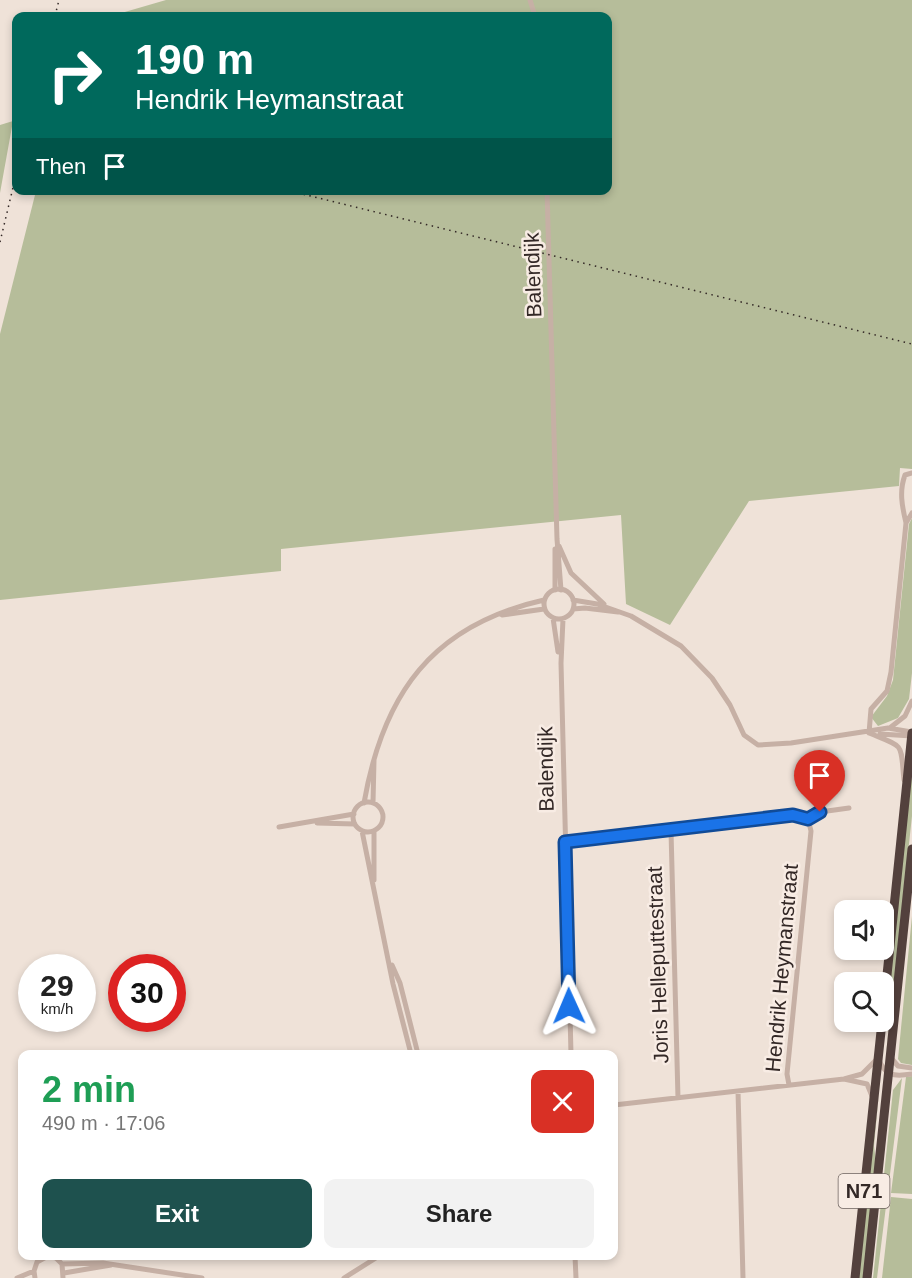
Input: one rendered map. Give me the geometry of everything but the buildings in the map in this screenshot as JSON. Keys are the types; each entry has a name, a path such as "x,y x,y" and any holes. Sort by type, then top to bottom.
{"highway":[{"path":"887,972 912,734"},
{"name":"N71","path":"867,1278 889,1090 912,849"},
{"name":"N71","path":"855,1278 881,1032"}],"street":[{"name":"Balendijk","path":"548,195 558,590"},
{"path":"869,733 871,709 887,691 891,672 906,522 901,500 902,484 905,475 912,473"},
{"path":"906,522 912,513"},
{"path":"557,539 571,573 608,607"},
{"path":"279,827 313,823 354,814 364,803 374,760 395,703 419,668 456,635 497,615 544,600 558,590 569,593 573,600 573,609"},
{"path":"544,600 544,609 553,618 563,619 573,609 620,612"},
{"path":"573,600 608,607 663,633 697,660 725,696 744,735 758,746 869,733 912,734"},
{"path":"497,615 544,609"},
{"name":"Balendijk","path":"553,618 561,663"},
{"name":"Balendijk","path":"563,619 561,663 571,1050"},
{"path":"869,733 888,728 905,716 912,701"},
{"path":"888,728 912,734"},
{"path":"869,733 891,741 901,750 906,792"},
{"path":"373,803 374,760"},
{"path":"364,803 373,803 381,810 383,820 374,831 374,885"},
{"path":"565,842 793,815 808,819 820,812 849,808"},
{"path":"354,814 355,824 362,831 401,1018 410,1050"},
{"name":"Hendrik Heymanstraat","path":"789,1085 787,1074 811,831 808,819"},
{"path":"313,823 355,824"},
{"path":"362,831 374,831"},
{"name":"Joris Helleputtestraat","path":"671,831 678,1098"},
{"path":"389,957 400,983 417,1050"},
{"path":"401,1018 408,1016"},
{"path":"618,1105 844,1079 862,1074 878,1058 885,1072 890,1076 903,1076"},
{"path":"892,1059 898,1066 912,1068"},
{"path":"889,1090 894,1080 912,1074"},
{"path":"844,1079 867,1084 873,1103"},
{"path":"738,1091 743,1278"},
{"path":"35,1278 34,1271 40,1260"},
{"path":"57,1260 62,1264 91,1262 113,1264 202,1278"},
{"path":"344,1278 373,1260"},
{"path":"575,1260 576,1278"},
{"path":"62,1264 63,1275 113,1264"},
{"path":"17,1278 34,1271"}],"green space":[{"path":"166,0 912,0 912,469 900,468 899,486 749,501 670,625 626,604 621,515 281,549 281,571 0,600 0,334 35,195 612,195 612,12 125,12"},
{"path":"12,121 0,193 0,125"},
{"path":"912,518 912,673 909,699 898,718 878,726 871,717 887,696 893,680 909,524"},
{"path":"912,763 912,816 894,983 894,972 891,972"},
{"path":"912,916 912,1065 901,1063 898,1059"},
{"path":"912,1076 912,1194 891,1193 906,1077"},
{"path":"902,1078 877,1278 873,1278 893,1090"},
{"path":"879,1092 874,1146 876,1162 864,1278 858,1278"},
{"path":"891,1197 912,1199 912,1278 882,1278"}],"railway":[{"path":"56,12 59,0"},
{"path":"0,242 12,192"},
{"path":"306,195 912,344"}],"route":[{"path":"569,1006 565,842 793,815 801,815 808,819 820,812"}]}
